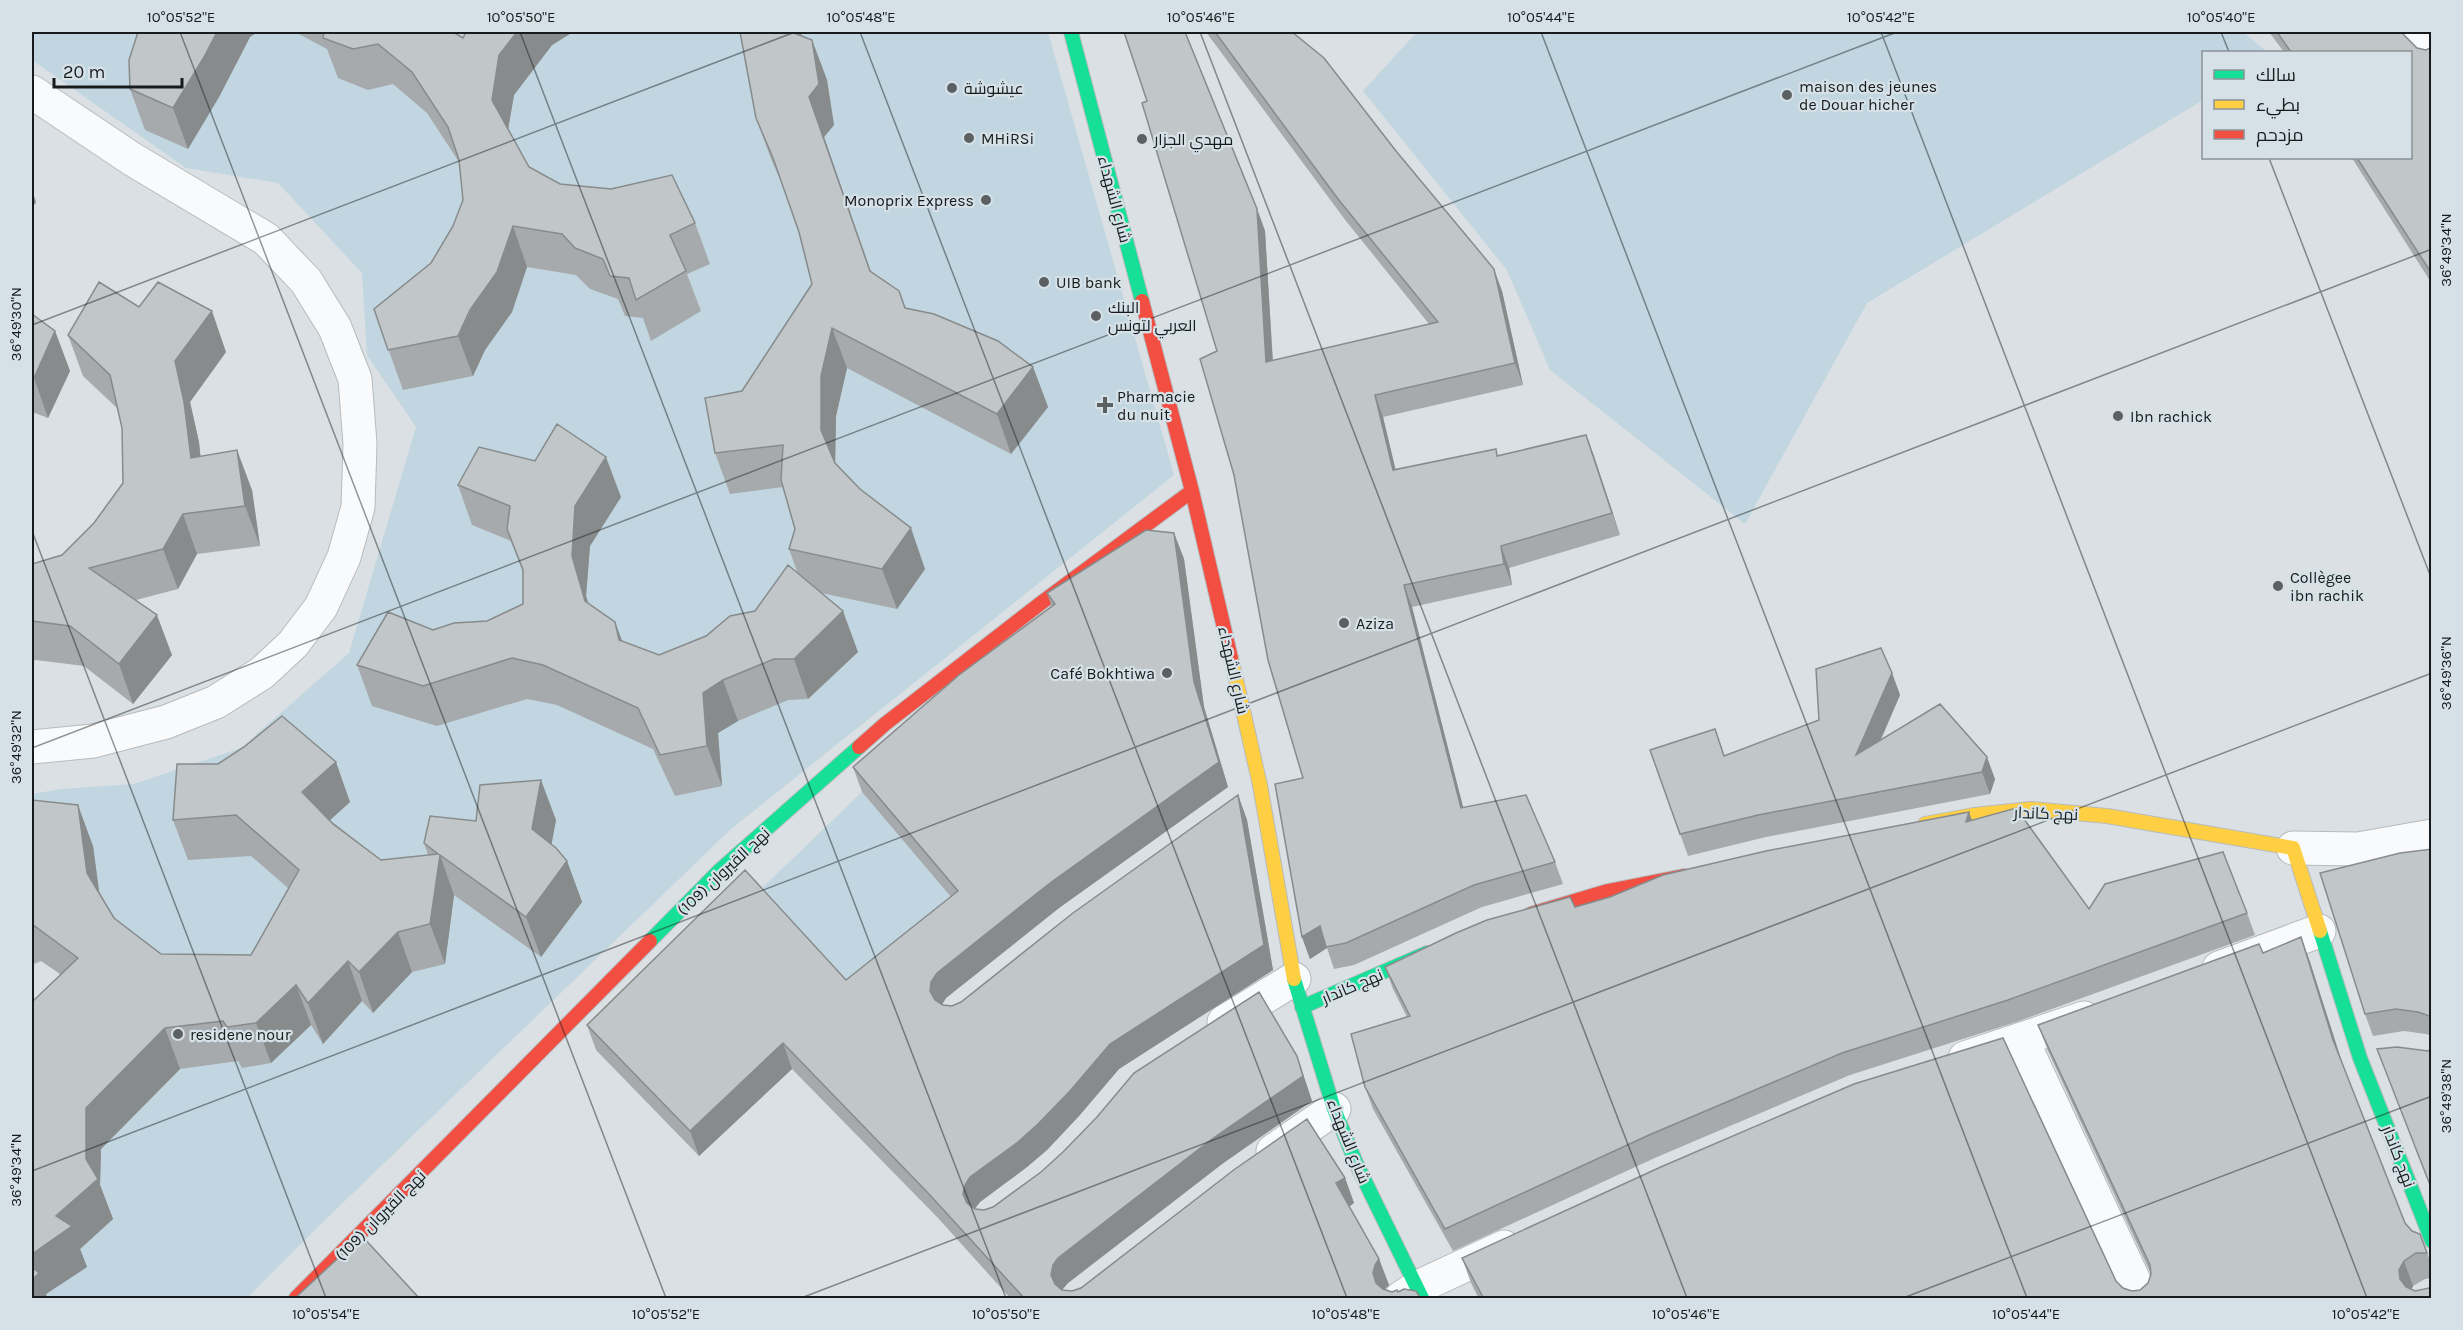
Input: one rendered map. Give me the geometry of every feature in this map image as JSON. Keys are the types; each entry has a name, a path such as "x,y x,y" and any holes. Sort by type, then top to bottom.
{"street":[{"name":"شارع الشهداء","path":"1071,32 1192,491 1248,795 1298,993 1334,1109 1413,1295"},
{"path":"2415,32 2432,53"},
{"path":"32,92 132,159 266,239 306,281 335,328 355,379 360,444 358,507 344,557 321,607 293,644 262,673 216,702 166,722 93,741 32,747"},
{"name":"نهج القيروان (109)","path":"296,1299 719,871 885,724 1041,603 1192,491"},
{"name":"نهج كاندار","path":"1916,826 1974,815 2031,809 2107,816 2293,848 2360,1058 2432,1241"},
{"path":"2293,848 2358,849 2432,836"},
{"path":"1512,918 1608,891 1697,873"},
{"path":"2187,980 2319,931"},
{"name":"نهج كاندار","path":"1298,993 1389,971 1437,947"},
{"path":"1201,1037 1298,993"},
{"path":"1934,1068 2022,1040 2110,1008"},
{"path":"2022,1040 2142,1299"},
{"path":"2360,1058 2393,1050"},
{"path":"1251,1166 1334,1109"},
{"path":"1413,1295 1535,1233"}],"shaded area":[{"name":"residene nour","path":"32,32 1048,32 1174,475 731,829 247,1298 32,1298 77,988 43,961 32,966 32,794 61,789 134,784 241,748 349,653 416,427 367,355 362,273 278,183 186,168 32,60"},
{"name":"maison des jeunes de Douar hicher","path":"1417,32 2243,32 2266,51 2202,51 2202,101 1867,303 1745,524 1550,370 1507,270 1363,91"},
{"path":"862,792 967,916 902,1054 754,896"}],"building":[{"path":"138,32 217,32 173,108 130,89 129,60"},
{"path":"324,32 453,32 463,38 466,32 517,32 499,55 492,100 529,167 560,184 611,189 672,175 695,223 670,235 686,271 636,300 629,278 610,276 603,259 575,248 562,234 513,226 497,272 470,310 458,336 388,350 374,309 431,263 453,226 463,200 459,160 448,127 412,72 378,44 353,49 323,38"},
{"path":"740,32 793,32 812,40 819,84 809,97 870,271 899,291 905,308 934,314 998,341 1033,367 997,414 832,328 821,376 821,430 835,463 860,489 911,528 882,569 789,549 795,529 781,480 783,445 715,453 705,398 742,391 812,284 799,232 756,118"},
{"path":"1124,32 1185,32 1257,209 1266,362 1438,322 1338,199 1215,32 1292,32 1324,58 1396,151 1494,269 1515,363 1375,395 1393,470 1496,449 1497,456 1586,435 1612,513 1501,546 1504,564 1404,585 1461,808 1526,795 1555,862 1474,885 1346,943 1326,947 1320,926 1302,937 1275,784 1303,778 1268,660 1234,475 1200,359 1217,351 1142,103 1147,101"},
{"path":"2277,32 2401,32 2417,48 2426,50 2432,47 2432,274 2358,159 2412,159 2412,51 2290,51"},
{"path":"99,282 139,307 158,282 212,311 175,361 184,402 191,458 237,450 245,506 183,514 163,549 89,568 157,615 119,664 70,626 32,621 32,564 62,555 94,523 123,483 122,428 110,375 68,335"},
{"path":"32,314 55,331 34,378 32,377"},
{"path":"557,424 606,457 575,506 572,556 585,601 615,622 619,640 659,655 706,636 730,616 755,611 788,565 843,611 794,659 774,659 723,680 703,693 707,746 660,755 638,708 543,665 512,658 423,686 357,665 388,612 433,630 454,623 487,621 523,604 523,570 507,529 510,506 458,485 479,447 535,461"},
{"path":"1146,530 1174,533 1194,682 1219,762 1050,883 937,973 931,982 930,991 935,1000 943,1005 952,1006 961,1002 1073,913 1238,795 1264,945 1110,1044 1038,1124 1018,1142 970,1177 963,1194 967,1203 975,1209 984,1210 993,1207 1041,1172 1063,1152 1097,1117 1134,1073 1259,992 1297,1056 1303,1076 1212,1139 1058,1258 1053,1265 1051,1275 1055,1284 1062,1290 1072,1291 1081,1288 1235,1169 1307,1119 1345,1178 1336,1183 1379,1259 1373,1273 1376,1283 1392,1292 1404,1289 1416,1291 1421,1299 1025,1299 928,1193 783,1043 690,1131 587,1025 745,870 846,980 958,891 853,767 959,675 1055,604 1047,593"},
{"path":"1881,648 1892,673 1856,755 1940,704 1987,757 1982,772 1758,815 1680,834 1650,750 1715,729 1724,756 1819,720 1816,669"},
{"name":"residene nour","path":"282,716 336,762 302,792 333,824 381,860 438,854 424,843 430,816 476,821 480,785 541,780 532,829 556,848 567,861 526,917 440,855 430,924 398,932 359,972 348,961 308,1003 296,985 256,1023 227,1027 223,1021 165,1028 86,1108 86,1159 98,1179 56,1216 72,1226 32,1254 32,1002 78,958 32,924 32,800 78,805 87,873 114,918 161,954 251,955 299,870 236,815 173,820 177,764 218,764 244,747"},
{"path":"2016,808 2089,909 2105,884 2223,852 2247,913 2008,1000 1842,1053 1649,1135 1445,1229 1365,1087 1351,1034 1410,1016 1385,967 1487,920 1570,897 1575,907 1610,897 1663,875 1766,851 1969,812 1966,822"},
{"path":"2432,849 2432,1017 2418,1012 2396,1009 2365,1014 2320,873 2400,853"},
{"path":"2301,937 2333,1040 2405,1223 2412,1231 2420,1234 2427,1253 2416,1253 2404,1261 2399,1270 2400,1279 2406,1287 2415,1291 2429,1288 2432,1299 1484,1299 1462,1258 1663,1166 1854,1084 2003,1038 2116,1281 2123,1288 2132,1291 2140,1290 2148,1283 2151,1274 2150,1265 2038,1025 2259,944 2263,953"},
{"path":"2397,1047 2428,1051 2432,1049 2432,1190 2377,1049"},
{"path":"362,1236 420,1299 294,1299"},
{"path":"32,1267 39,1273 32,1280"}],"traffic: fast":[{"path":"1071,32 1142,301"},
{"path":"650,941 719,871 859,747"},
{"path":"2320,931 2360,1058 2432,1241"},
{"path":"1302,1007 1427,953"},
{"path":"1294,979 1334,1109 1356,1163 1422,1298"}],"traffic: slow":[{"path":"1231,658 1260,785 1294,979"},
{"path":"1925,824 1974,815 2031,809 2107,816 2293,848 2320,931"}],"traffic: jam":[{"path":"1142,301 1192,491 1231,658"},
{"path":"859,747 885,724 1041,603 1192,491"},
{"path":"1531,914 1608,891 1684,876"},
{"path":"296,1298 650,941"}],"place":[{"name":"عيشوشة","path":"952,88"},
{"name":"maison des jeunes de Douar hicher","path":"1787,95"},
{"name":"MHiRSi","path":"969,138"},
{"name":"مهدي الجزار","path":"1142,139"},
{"name":"Monoprix Express","path":"986,200"},
{"name":"UIB bank","path":"1044,282"},
{"name":"البنك العربي لتونس","path":"1096,316"},
{"name":"Pharmacie du nuit","path":"1105,405"},
{"name":"Ibn rachick","path":"2118,416"},
{"name":"Collègee ibn rachik","path":"2278,586"},
{"name":"Aziza","path":"1344,623"},
{"name":"Café Bokhtiwa","path":"1167,673"},
{"name":"residene nour","path":"178,1034"}]}
